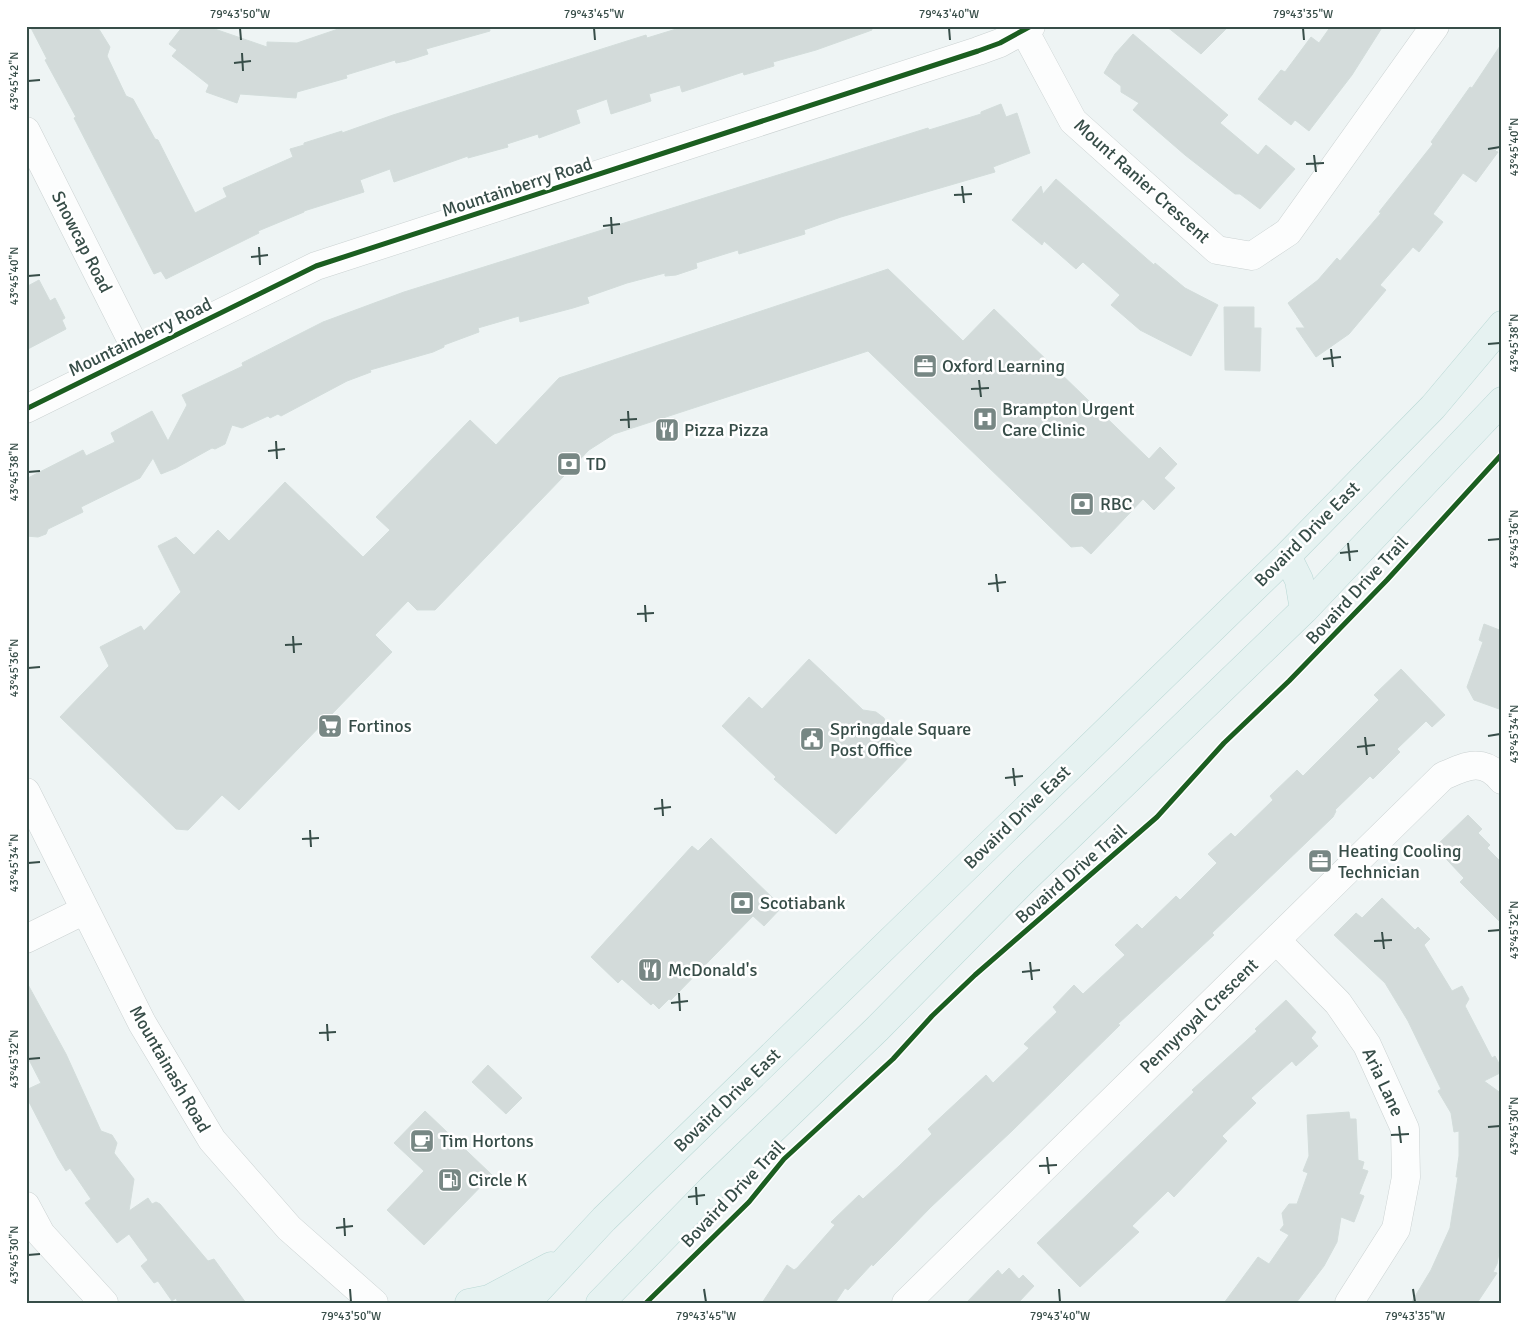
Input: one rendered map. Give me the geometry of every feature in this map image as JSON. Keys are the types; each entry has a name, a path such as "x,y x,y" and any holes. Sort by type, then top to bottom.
{"main road":[{"name":"Bovaird Drive East","path":"526,1303 604,1219 1287,556 1433,407 1502,325"},
{"path":"600,1303 711,1189 877,1029 1023,881 1304,610 1502,401"},
{"path":"1287,556 1299,580 1304,610"},
{"path":"469,1303 490,1299 572,1255"}],"street":[{"name":"Mount Ranier Crescent","path":"1027,28 1073,121 1217,250 1252,256 1288,232 1435,26"},
{"name":"Mountainberry Road","path":"26,409 316,266 951,60 1000,43 1027,28"},
{"name":"Snowcap Road","path":"26,131 138,353"},
{"name":"Pennyroyal Crescent","path":"906,1303 1443,776 1469,764 1493,770 1502,780"},
{"name":"Mountainash Road","path":"26,792 142,1023 212,1140 289,1228 374,1303"},
{"path":"26,939 85,910"},
{"name":"Aria Lane","path":"1276,940 1338,1004 1367,1045 1404,1129 1406,1177 1396,1229 1349,1303"},
{"path":"26,1206 41,1234 104,1303"}],"building":[{"path":"30,26 97,26 110,47 107,56 126,96 133,99 155,139 158,140 195,213 227,197 223,188 293,157 290,149 304,145 304,143 342,131 342,133 646,35 647,38 686,26 871,26 872,30 816,50 773,62 774,66 744,75 743,72 682,92 680,85 649,94 651,101 611,114 607,99 576,110 580,123 539,138 538,134 507,144 508,147 468,158 468,156 394,182 390,169 360,180 364,192 304,211 258,231 259,233 166,279 161,271 154,274 74,118 76,117 45,60 47,59"},
{"path":"183,26 206,26 267,47 267,42 297,43 347,26 489,26 490,31 426,49 428,54 406,61 396,63 395,60 346,75 347,78 297,92 296,98 240,94 237,103 206,92 209,85 172,56 177,50 169,44"},
{"path":"1166,26 1229,26 1201,54"},
{"path":"1331,26 1383,26 1352,75 1309,131 1295,120 1291,125 1258,99 1281,70 1285,72 1311,37 1319,43"},
{"path":"1133,34 1228,115 1220,123 1258,155 1266,145 1295,169 1260,209 1240,194 1235,194 1185,155 1133,110 1139,103 1121,92 1121,86 1104,73 1115,54"},
{"path":"1502,43 1502,142 1495,151 1498,152 1476,182 1463,173 1433,214 1443,222 1419,252 1413,247 1380,285 1386,290 1349,334 1316,357 1296,328 1305,328 1288,303 1318,280 1337,258 1340,261 1381,213 1379,212 1433,144 1431,142 1470,87 1472,88"},
{"path":"1001,104 1006,117 1017,113 1030,153 993,167 995,172 841,217 804,230 805,234 739,254 738,250 696,263 697,268 676,275 665,276 665,273 627,283 587,297 589,303 573,308 520,322 519,316 478,328 479,332 444,345 444,347 433,352 370,370 371,372 347,381 281,416 278,414 270,418 268,416 242,428 232,425 225,444 215,449 212,448 161,474 153,458 140,478 81,507 83,512 48,529 46,534 38,537 26,536 26,479 83,450 86,456 115,442 111,433 152,411 168,441 187,405 182,395 243,366 242,363 323,322 404,292 928,128 929,130 981,114 981,112"},
{"path":"1056,179 1154,265 1155,263 1185,288 1218,305 1191,356 1140,330 1111,305 1120,295 1083,262 1076,269 1044,241 1042,245 1012,220 1041,186 1043,194"},
{"path":"888,269 963,341 994,309 1149,459 1160,447 1177,464 1164,478 1175,488 1154,510 1143,499 1091,554 1082,546 1071,547 868,351 614,434 589,450 435,610 417,610 408,601 375,635 392,652 239,810 222,795 188,830 176,829 60,717 109,666 100,647 141,626 144,631 181,592 158,546 176,537 194,555 218,530 229,541 285,482 363,557 390,530 376,517 470,420 496,445 559,378"},
{"path":"39,280 50,301 55,298 65,318 62,320 66,329 26,350 26,287"},
{"path":"1224,307 1254,307 1254,328 1261,328 1260,371 1225,370"},
{"path":"1484,624 1502,631 1502,710 1474,700 1467,687 1483,642 1479,640"},
{"path":"809,659 863,710 876,712 884,718 889,735 910,756 836,834 774,779 776,777 722,726 749,697 762,709"},
{"path":"1401,669 1445,715 1432,727 1426,721 1397,749 1400,752 1373,779 1370,776 1335,810 1333,817 1212,933 1214,935 1118,1024 1120,1025 931,1207 873,1266 872,1264 848,1290 845,1288 835,1303 762,1303 787,1265 794,1270 797,1268 835,1225 831,1222 859,1195 863,1199 899,1166 932,1134 928,1129 986,1075 993,1083 1029,1048 1024,1044 1057,1012 1053,1007 1074,985 1083,994 1125,955 1115,945 1137,924 1142,929 1176,896 1180,900 1217,863 1208,854 1231,833 1235,837 1273,800 1270,796 1297,770 1303,776 1379,700 1374,695"},
{"path":"1468,815 1482,829 1478,833 1490,845 1487,848 1502,863 1502,924 1460,882 1464,878 1435,847"},
{"path":"711,838 782,907 764,926 753,916 671,1000 669,999 659,1009 653,1003 651,1005 622,979 618,983 591,957 692,846 698,851"},
{"path":"1382,898 1415,930 1418,927 1430,939 1424,945 1452,991 1462,986 1469,999 1465,1006 1492,1058 1495,1056 1502,1069 1502,1072 1484,1081 1502,1094 1502,1236 1497,1264 1493,1272 1497,1273 1477,1303 1411,1303 1431,1270 1450,1228 1458,1177 1456,1177 1459,1156 1459,1131 1454,1132 1451,1113 1438,1091 1441,1089 1408,1021 1385,983 1334,935 1356,913 1362,918"},
{"path":"26,981 66,1054 101,1131 112,1135 117,1143 114,1153 134,1179 129,1211 148,1198 152,1204 156,1202 160,1204 208,1261 214,1259 246,1303 178,1303 176,1298 172,1301 158,1281 154,1283 141,1266 148,1260 129,1234 117,1243 85,1203 91,1199 70,1168 66,1171 26,1096 26,1090 41,1083 26,1054"},
{"path":"1286,1000 1316,1032 1311,1038 1318,1046 1296,1066 1292,1061 1251,1098 1256,1103 1222,1136 1227,1141 1174,1197 1168,1191 1132,1226 1139,1232 1080,1287 1037,1243 1194,1092 1192,1090 1257,1031 1255,1029"},
{"path":"488,1065 522,1098 506,1114 472,1082"},
{"path":"425,1111 492,1175 424,1245 387,1210 424,1171 394,1143"},
{"path":"1349,1112 1350,1119 1356,1119 1358,1160 1364,1162 1362,1169 1368,1171 1359,1194 1364,1196 1354,1222 1341,1217 1337,1242 1324,1266 1296,1303 1224,1303 1258,1257 1269,1264 1289,1235 1280,1230 1284,1225 1282,1213 1289,1204 1297,1204 1308,1173 1303,1171 1309,1156 1307,1115"},
{"path":"1009,1268 1019,1279 1023,1275 1034,1286 1018,1303 966,1303 998,1270 1002,1275"}],"cycle path":[{"path":"26,409 316,266 978,51 1000,43 1031,26"},
{"name":"Bovaird Drive Trail","path":"646,1303 749,1202 784,1159 893,1059 932,1016 975,975 1157,817 1224,743 1289,681 1387,580 1502,454"}],"place":[{"name":"Oxford Learning","path":"925,366"},
{"name":"Brampton Urgent Care Clinic","path":"985,419"},
{"name":"Pizza Pizza","path":"667,430"},
{"name":"TD","path":"569,464"},
{"name":"RBC","path":"1082,504"},
{"name":"Fortinos","path":"330,726"},
{"name":"Springdale Square Post Office","path":"812,739"},
{"name":"Heating Cooling Technician","path":"1320,861"},
{"name":"Scotiabank","path":"742,903"},
{"name":"McDonald's","path":"650,970"},
{"name":"Tim Hortons","path":"422,1141"},
{"name":"Circle K","path":"450,1180"}]}
